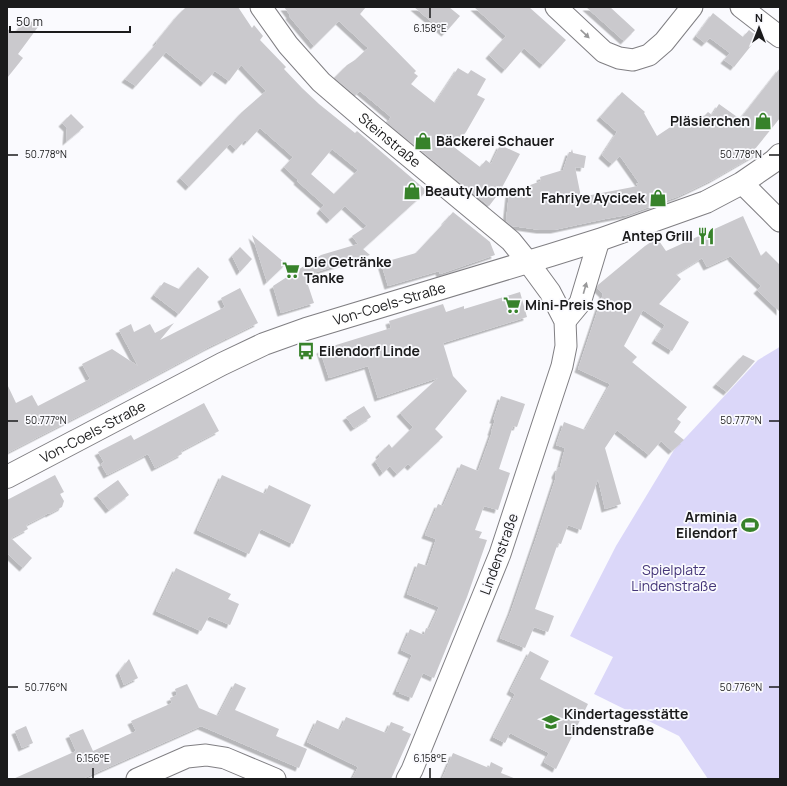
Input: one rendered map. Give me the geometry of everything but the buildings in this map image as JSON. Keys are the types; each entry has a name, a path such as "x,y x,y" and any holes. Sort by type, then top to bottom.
{"main road":[{"name":"Von-Coels-Straße","path":"7,477 222,364 264,344 313,327 598,240 706,202 742,183 774,161 780,155"}],"street":[{"name":"Steinstraße","path":"261,7 288,45 321,82 511,241 528,262"},
{"path":"556,7 604,52 619,58 633,60 648,55 664,42 692,7"},
{"path":"741,7 780,38"},
{"path":"742,183 780,221"},
{"path":"565,321 580,303 598,240"},
{"name":"Lindenstraße","path":"407,779 500,554 562,366 566,346 565,321 550,292 528,262"},
{"path":"137,779 187,756 206,755 225,758 275,779"}],"green space":[{"name":"Spielplatz Lindenstraße","path":"780,346 780,779 708,779 679,736 594,694 613,657 570,636 616,546 674,450 758,360"}],"place":[{"name":"Pläsierchen","path":"763,121"},
{"name":"Bäckerei Schauer","path":"423,141"},
{"name":"Beauty Moment","path":"412,191"},
{"name":"Fahriye Aycicek","path":"658,198"},
{"name":"Antep Grill","path":"706,236"},
{"name":"Die Getränke Tanke","path":"291,270"},
{"name":"Mini-Preis Shop","path":"512,305"},
{"name":"Eilendorf Linde","path":"306,351"},
{"name":"Arminia Eilendorf","path":"750,525"},
{"name":"Kindertagesstätte Lindenstraße","path":"551,722"}]}
